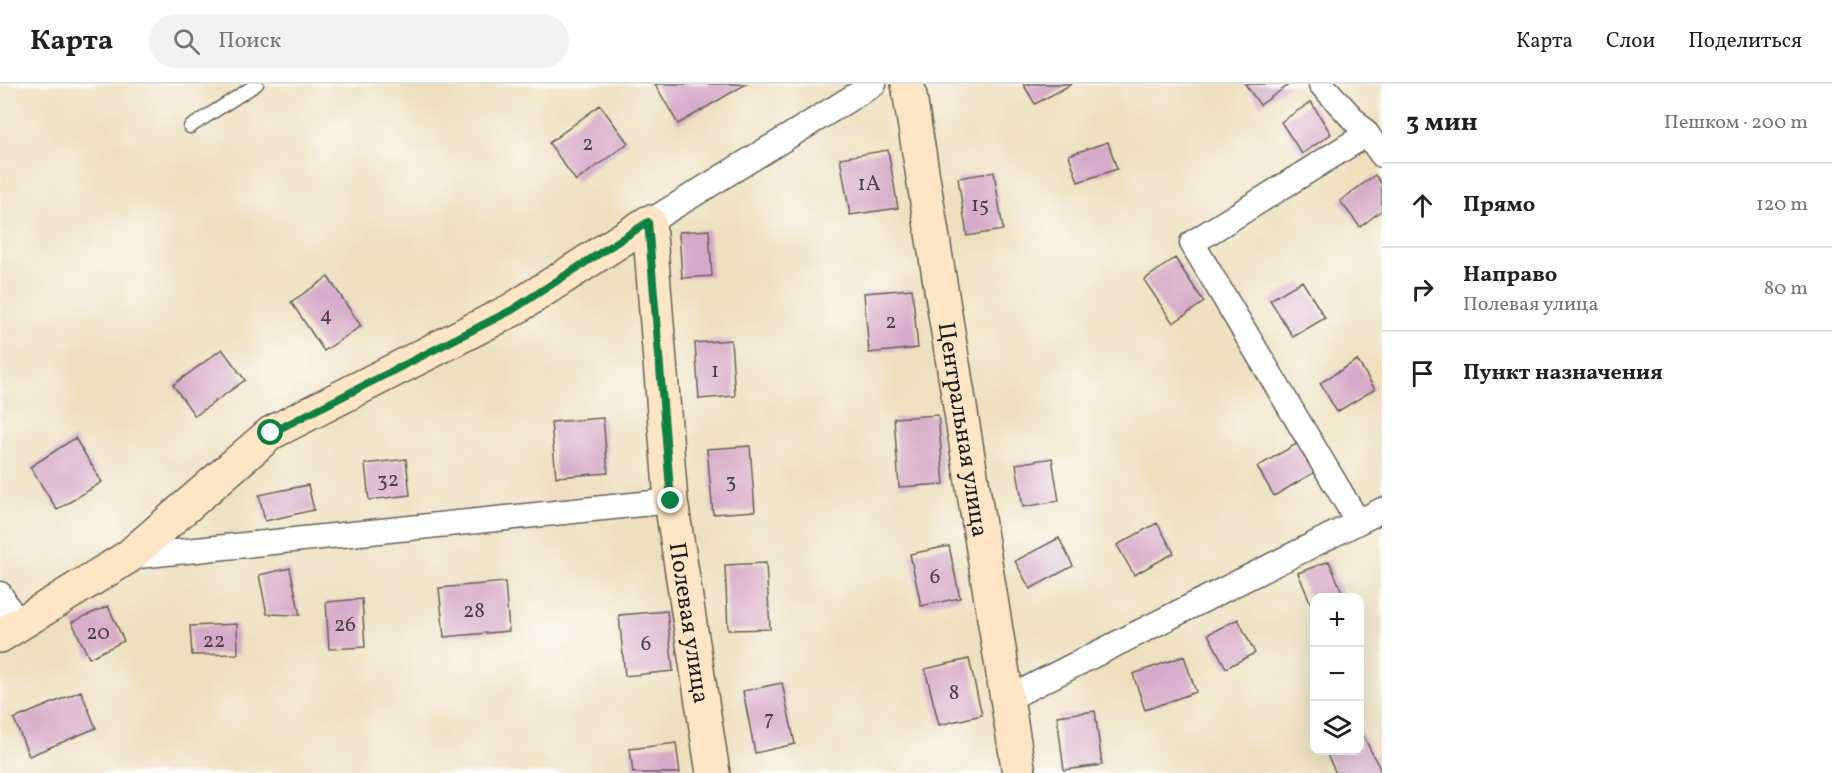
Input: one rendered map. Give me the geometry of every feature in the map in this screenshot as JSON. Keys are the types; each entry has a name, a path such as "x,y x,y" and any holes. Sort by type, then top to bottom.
{"street":[{"path":"0,594 9,630 128,557 271,433 512,310 648,222 874,84"},
{"name":"Центральная улица","path":"908,84 1018,773"},
{"path":"1321,84 1367,134 1382,155"},
{"path":"1358,522 1192,243 1367,134"},
{"name":"Полевая улица","path":"648,222 671,501 713,773"},
{"path":"128,557 671,501"},
{"path":"1007,699 1382,510"}],"lane":[{"path":"190,127 257,84"}],"building":[{"path":"655,84 746,84 678,124"},
{"path":"1023,84 1072,84 1035,104"},
{"path":"1245,84 1290,84 1260,105"},
{"path":"1311,102 1331,134 1302,154 1281,122"},
{"path":"600,105 628,143 576,181 549,143"},
{"path":"1108,142 1117,169 1078,182 1069,155"},
{"path":"888,150 898,208 850,215 840,158"},
{"path":"994,172 1003,230 967,236 958,178"},
{"path":"1375,175 1382,184 1382,210 1360,227 1340,201"},
{"path":"709,230 712,276 682,278 679,232"},
{"path":"1175,258 1204,302 1173,323 1144,280"},
{"path":"328,277 361,326 324,351 291,302"},
{"path":"1302,281 1325,318 1293,337 1270,300"},
{"path":"912,289 918,348 869,353 864,293"},
{"path":"731,340 735,396 699,399 695,343"},
{"path":"222,349 245,380 195,416 173,385"},
{"path":"1357,360 1375,389 1337,412 1320,383"},
{"path":"938,415 944,484 899,487 894,418"},
{"path":"603,418 608,473 556,477 551,422"},
{"path":"75,438 102,482 57,510 30,467"},
{"path":"1298,443 1315,472 1274,496 1257,467"},
{"path":"750,446 755,511 713,514 707,449"},
{"path":"1052,458 1059,501 1023,507 1016,464"},
{"path":"406,459 410,495 369,500 365,464"},
{"path":"308,485 314,510 265,521 259,495"},
{"path":"1157,523 1174,553 1134,575 1117,545"},
{"path":"1059,538 1073,566 1030,589 1015,561"},
{"path":"949,546 960,598 921,606 910,554"},
{"path":"1329,561 1342,593 1310,593 1310,602 1298,573"},
{"path":"766,563 770,629 728,630 725,565"},
{"path":"290,568 300,615 267,614 259,575"},
{"path":"505,582 509,631 444,637 439,588"},
{"path":"362,599 365,647 329,649 326,602"},
{"path":"108,606 124,641 89,658 72,622"},
{"path":"667,611 673,671 625,676 619,615"},
{"path":"1238,619 1255,653 1226,668 1208,634"},
{"path":"237,624 238,654 192,655 190,626"},
{"path":"1184,656 1196,692 1145,710 1133,674"},
{"path":"969,659 982,715 939,725 925,669"},
{"path":"782,683 795,744 755,753 743,691"},
{"path":"81,691 96,728 29,756 14,719"},
{"path":"1095,711 1102,765 1064,770 1057,716"},
{"path":"1364,737 1382,773 1336,773 1327,755 1364,755"},
{"path":"676,743 680,773 633,773 630,749"}],"route":[{"path":"271,433 512,310 648,222 671,501"}]}
